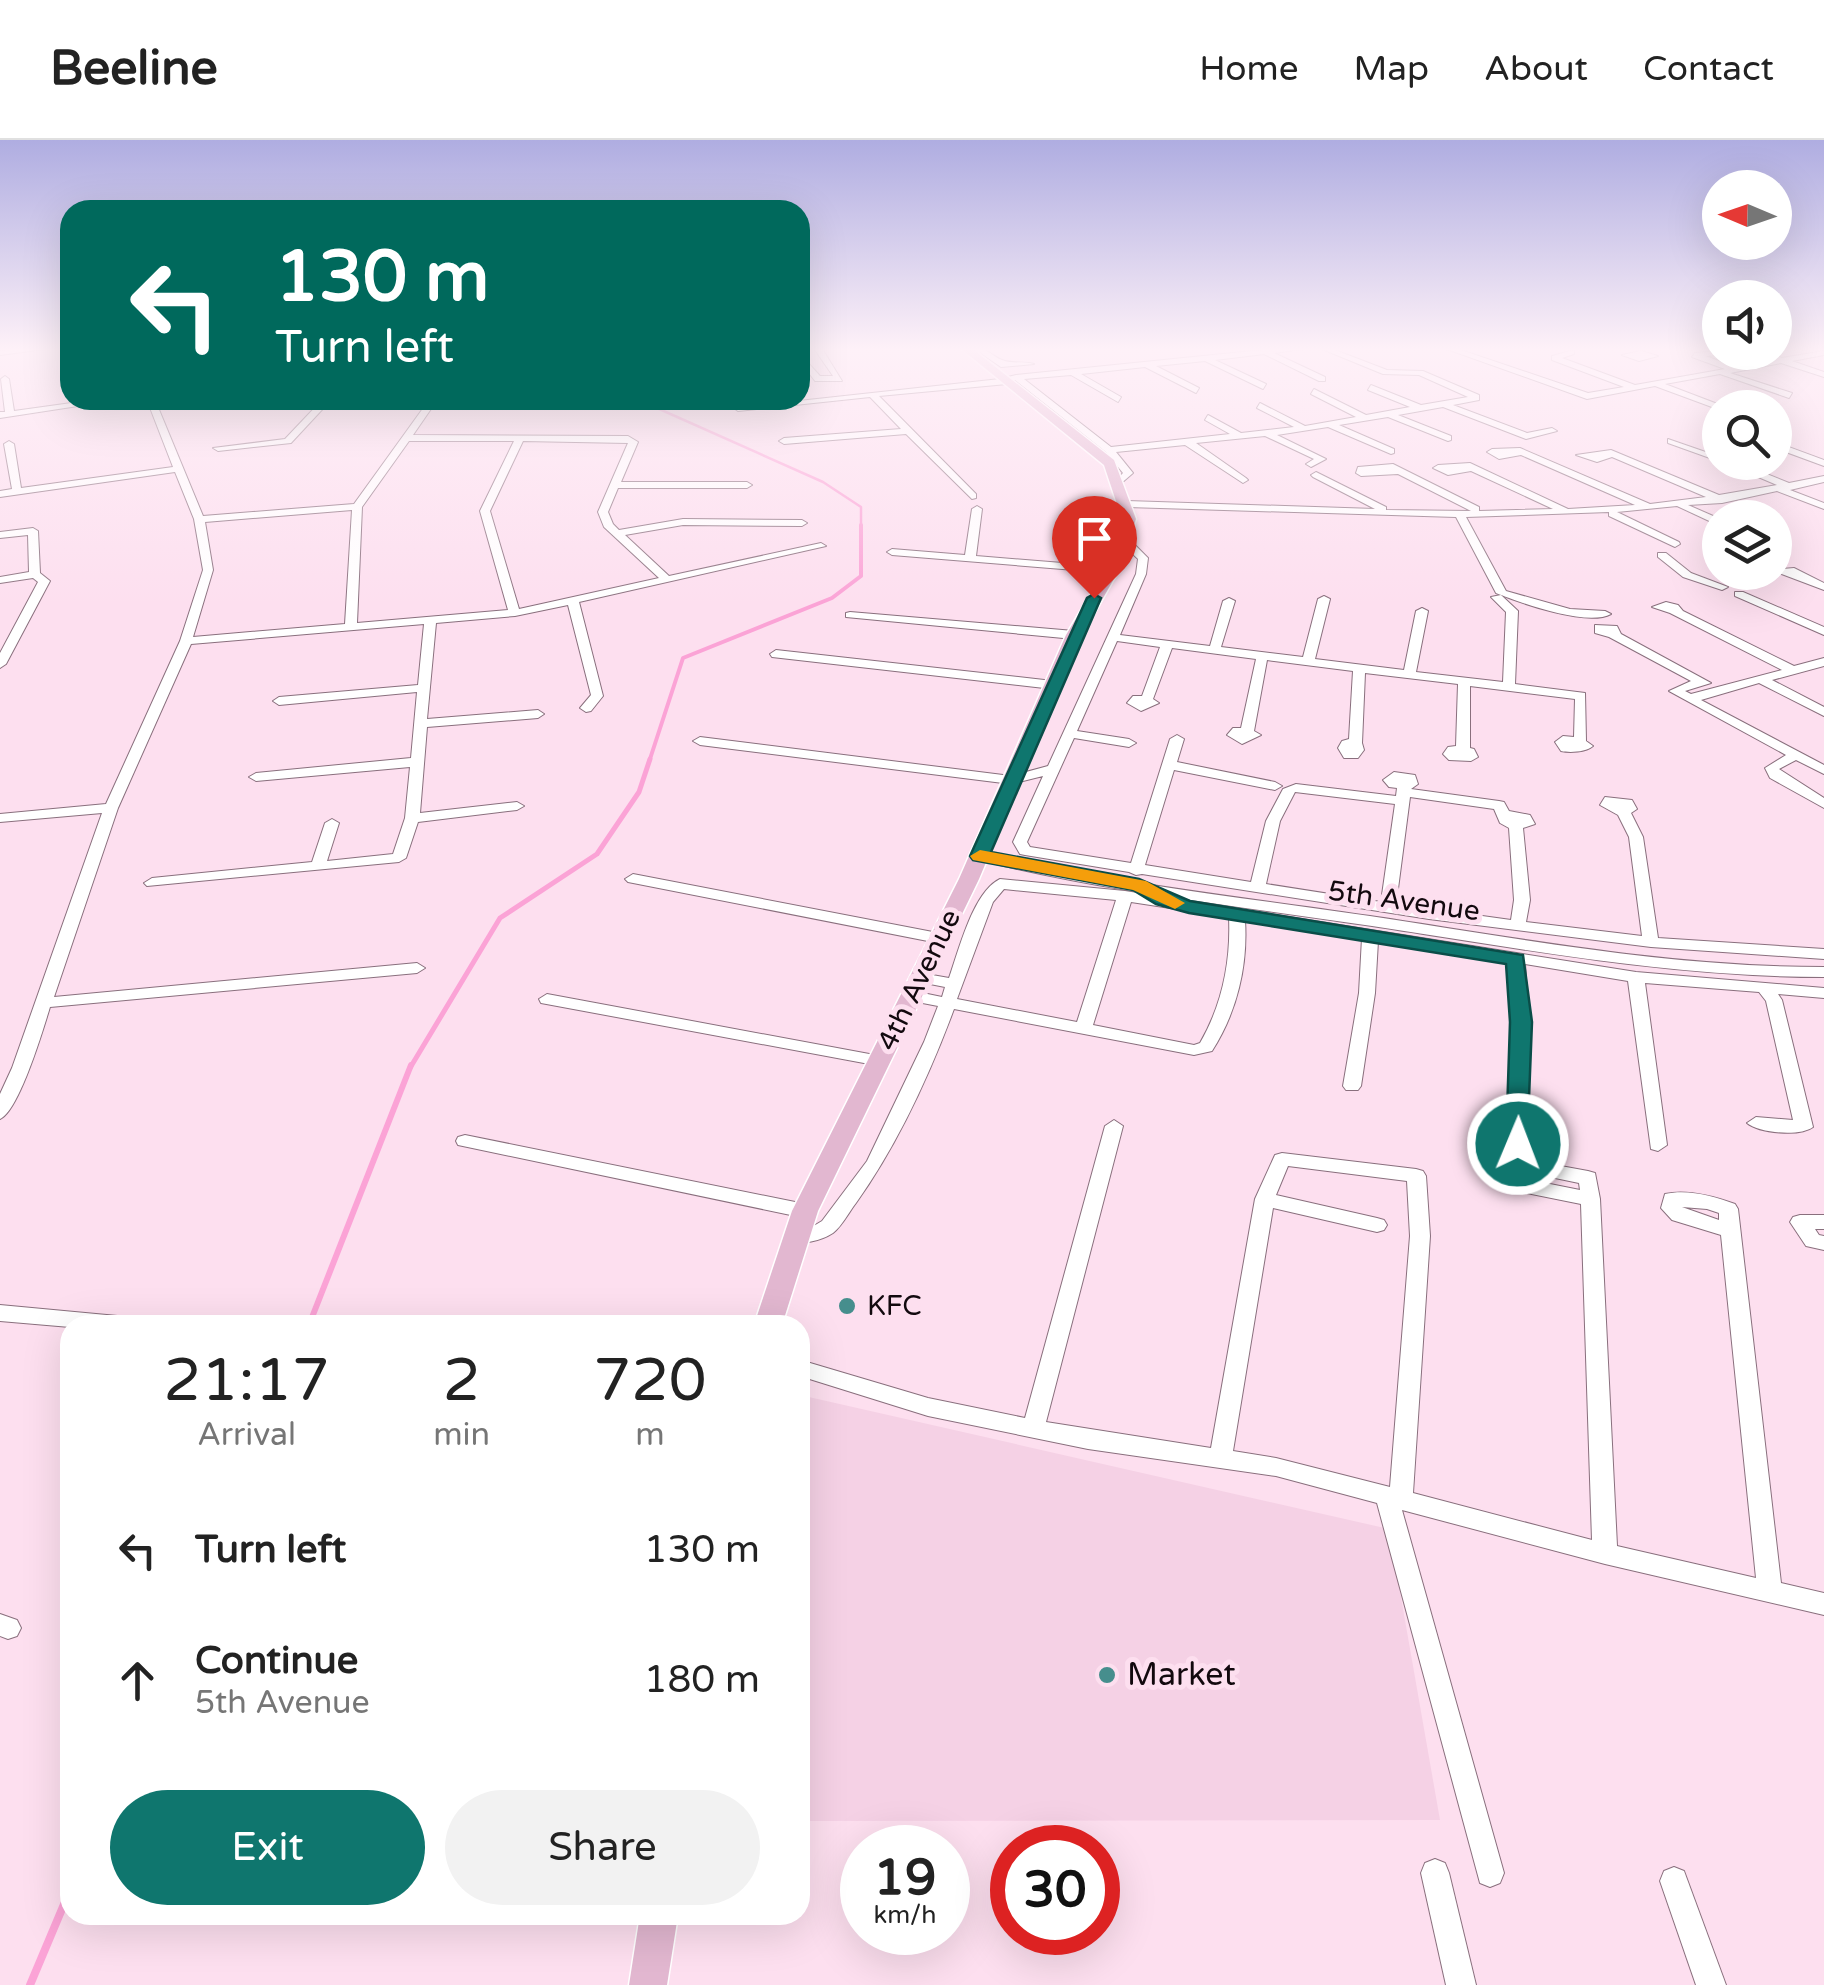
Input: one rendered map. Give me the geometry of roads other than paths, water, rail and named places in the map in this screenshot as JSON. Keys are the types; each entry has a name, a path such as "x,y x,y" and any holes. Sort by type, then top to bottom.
{"main road":[{"name":"4th Avenue","path":"771,1315 805,1212 980,856 1074,636 1124,541 1127,504 1110,464 1073,433"},
{"path":"648,1985 657,1925"}],"street":[{"path":"0,1113 44,1003 111,808 186,642 208,570 199,519 163,433"},
{"path":"218,448 288,441 296,433"},
{"path":"351,628 357,507 408,433"},
{"path":"784,440 878,433"},
{"path":"909,433 972,496"},
{"path":"1085,433 1109,450 1128,473 1118,483"},
{"path":"1234,433 1239,436"},
{"path":"1109,450 1258,433"},
{"path":"1267,433 1321,459 1314,469 1387,511"},
{"path":"1349,433 1391,451"},
{"path":"1436,433 1448,438"},
{"path":"404,438 634,442 604,512 608,525 668,582"},
{"path":"515,613 486,512 520,438"},
{"path":"1670,441 1702,453"},
{"path":"1186,442 1243,480"},
{"path":"9,444 17,492"},
{"path":"1792,451 1824,463"},
{"path":"1520,453 1654,509"},
{"path":"1612,454 1724,500 1824,479"},
{"path":"1471,468 1572,514"},
{"path":"0,494 176,469"},
{"path":"1395,472 1484,513"},
{"path":"1767,480 1824,506"},
{"path":"613,484 747,485"},
{"path":"1127,504 1572,514 1702,503"},
{"path":"1682,506 1702,515"},
{"path":"199,519 357,507"},
{"path":"970,559 977,509"},
{"path":"1608,512 1676,544"},
{"path":"1459,513 1512,611 1509,686"},
{"path":"618,533 683,522 802,523"},
{"path":"0,534 33,531 36,574 44,581 0,664"},
{"path":"1124,541 1141,556 1143,566 1019,847 1132,881 1189,906 1636,977 1768,992 1824,993"},
{"path":"186,642 515,613 821,546"},
{"path":"892,552 1112,570"},
{"path":"1662,555 1687,575 1824,631"},
{"path":"0,580 36,574"},
{"path":"1800,577 1824,587"},
{"path":"1501,594 1539,600 1580,618 1606,614"},
{"path":"1308,662 1324,599"},
{"path":"573,601 596,696 586,708"},
{"path":"1214,652 1229,601"},
{"path":"1409,675 1422,611"},
{"path":"1675,612 1794,671"},
{"path":"850,615 1074,636"},
{"path":"152,883 400,858 412,818 430,621"},
{"path":"1613,634 1724,690"},
{"path":"1111,637 1580,696 1580,741"},
{"path":"1147,699 1167,645"},
{"path":"776,654 1052,685"},
{"path":"1248,731 1262,658"},
{"path":"1692,698 1824,662"},
{"path":"1354,744 1358,669"},
{"path":"1760,679 1824,712"},
{"path":"1463,750 1464,681"},
{"path":"1702,681 1675,689 1824,772"},
{"path":"279,701 424,688"},
{"path":"420,724 538,714"},
{"path":"1068,733 1128,744"},
{"path":"1084,1028 1176,738"},
{"path":"700,741 1011,780 1052,769"},
{"path":"1794,756 1772,768 1792,787 1824,804"},
{"path":"256,777 416,762"},
{"path":"1170,764 1286,789 1403,793 1499,805 1511,821 1522,900 1518,925"},
{"path":"1792,787 1824,772"},
{"path":"1257,888 1273,821 1286,789"},
{"path":"1388,908 1403,793"},
{"path":"412,818 517,806"},
{"path":"0,818 111,808"},
{"path":"1624,811 1636,837 1651,942"},
{"path":"318,867 332,824"},
{"name":"5th Avenue","path":"980,856 1085,878 1132,881 1657,964 1824,972"},
{"path":"633,880 938,938"},
{"path":"795,1236 829,1226 875,1164 948,1002 986,901 1000,884 1132,881 1257,888 1651,942 1824,954"},
{"path":"917,987 948,1002 1194,1050 1206,1047 1228,989 1238,946 1237,914"},
{"path":"948,917 973,936"},
{"path":"1352,1086 1367,994 1370,936"},
{"path":"1516,959 1521,1022 1518,1144"},
{"path":"44,1003 417,968"},
{"path":"1636,977 1658,1146"},
{"path":"917,987 955,984"},
{"path":"1756,1123 1804,1127 1774,1000 1768,992"},
{"path":"548,998 880,1061"},
{"path":"1034,1429 1114,1126"},
{"path":"465,1140 805,1212"},
{"path":"1221,1457 1266,1199 1282,1159 1416,1176 1420,1236 1394,1498 1490,1874"},
{"path":"1266,1199 1377,1225"},
{"path":"1590,1200 1605,1554"},
{"path":"1824,1222 1800,1222 1813,1241 1824,1243"},
{"path":"1728,1230 1770,1591"},
{"path":"0,1314 60,1319"},
{"path":"810,1371 928,1407 1034,1429 1221,1457 1605,1554 1824,1604"},
{"path":"1435,1873 1461,1985"},
{"path":"1674,1881 1711,1985"}],"waterway":[{"path":"649,762 683,658 832,598 861,576 861,507 823,482 713,433"},
{"path":"410,1068 500,918 597,854 639,792 649,762"},
{"path":"313,1315 411,1065"},
{"path":"30,1985 60,1914"}],"place":[{"name":"KFC","path":"847,1306"},
{"name":"Market","path":"1107,1675"}]}
